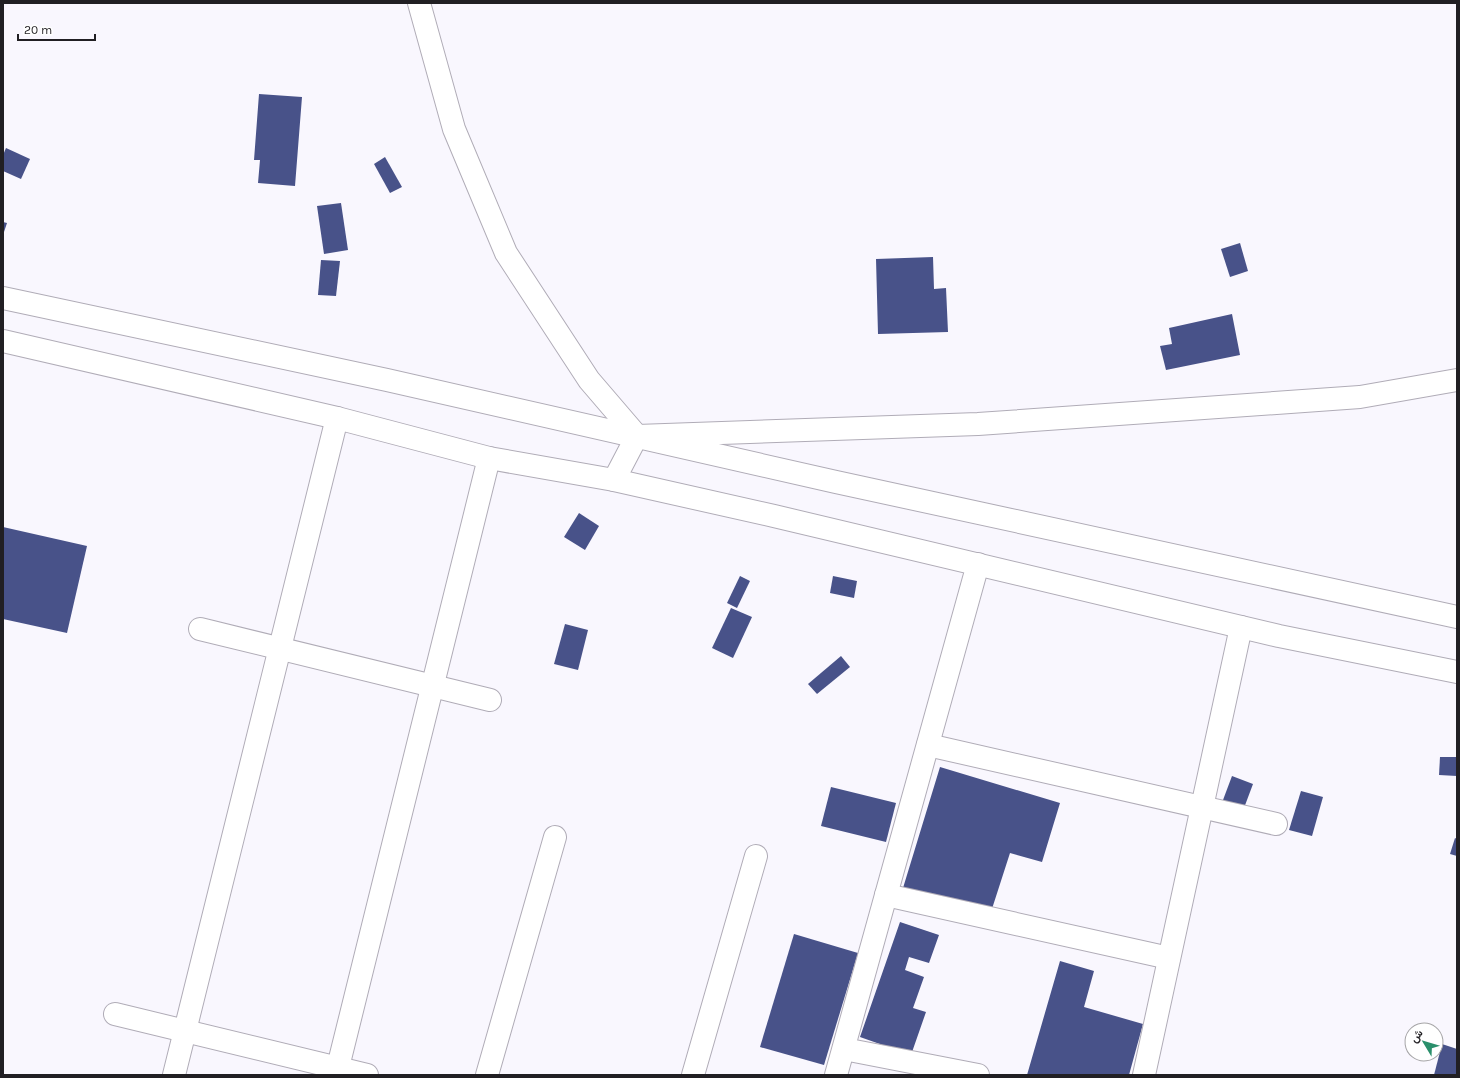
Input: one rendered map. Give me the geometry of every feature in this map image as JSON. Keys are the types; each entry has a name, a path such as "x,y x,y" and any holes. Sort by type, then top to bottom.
{"main road":[{"path":"419,3 454,129 506,253 588,380 637,436"},
{"path":"3,298 379,378 836,482 1457,617"},
{"path":"3,341 337,418 489,458 614,480 774,516 1278,636 1457,672"},
{"path":"637,436 986,424 1360,398 1457,380"},
{"path":"174,1075 337,418"},
{"path":"614,480 637,436"},
{"path":"337,1071 489,458"},
{"path":"836,1075 978,564"},
{"path":"1144,1075 1241,627"},
{"path":"200,630 490,700"},
{"path":"928,745 1276,824"},
{"path":"487,1075 555,837"},
{"path":"693,1075 756,856"},
{"path":"886,895 1169,958"},
{"path":"115,1014 337,1071 367,1075"},
{"path":"844,1049 978,1075"}],"building":[{"path":"259,94 302,97 295,186 258,183 260,160 254,160"},
{"path":"6,148 30,159 21,179 3,171 3,155"},
{"path":"385,157 402,187 390,193 374,164"},
{"path":"341,203 348,250 324,254 317,206"},
{"path":"3,222 7,223 3,235"},
{"path":"1240,243 1248,271 1230,277 1221,249"},
{"path":"933,257 934,289 946,288 948,332 878,334 876,259"},
{"path":"321,260 340,261 336,296 318,295"},
{"path":"1232,314 1240,355 1166,370 1160,346 1172,344 1169,328"},
{"path":"579,513 599,526 585,550 564,537"},
{"path":"3,527 87,546 67,633 3,619"},
{"path":"740,576 750,581 737,608 727,603"},
{"path":"833,576 857,581 854,598 830,593"},
{"path":"731,608 752,617 733,658 712,648"},
{"path":"565,624 588,630 578,670 554,664"},
{"path":"841,656 850,667 817,694 808,684"},
{"path":"1440,757 1457,757 1457,776 1439,775"},
{"path":"940,767 1060,803 1042,862 1010,853 990,915 903,888"},
{"path":"1232,776 1253,784 1244,808 1223,800"},
{"path":"831,787 896,803 886,842 821,826"},
{"path":"1301,791 1323,797 1312,836 1289,830"},
{"path":"1455,838 1457,839 1457,856 1450,854"},
{"path":"900,922 939,935 929,963 909,957 905,970 924,977 913,1008 926,1012 911,1055 860,1037"},
{"path":"794,934 858,953 824,1065 760,1047"},
{"path":"1060,961 1094,971 1084,1007 1143,1024 1129,1075 1027,1075"},
{"path":"1444,1045 1457,1049 1457,1075 1434,1075 1437,1062 1444,1062"}]}
